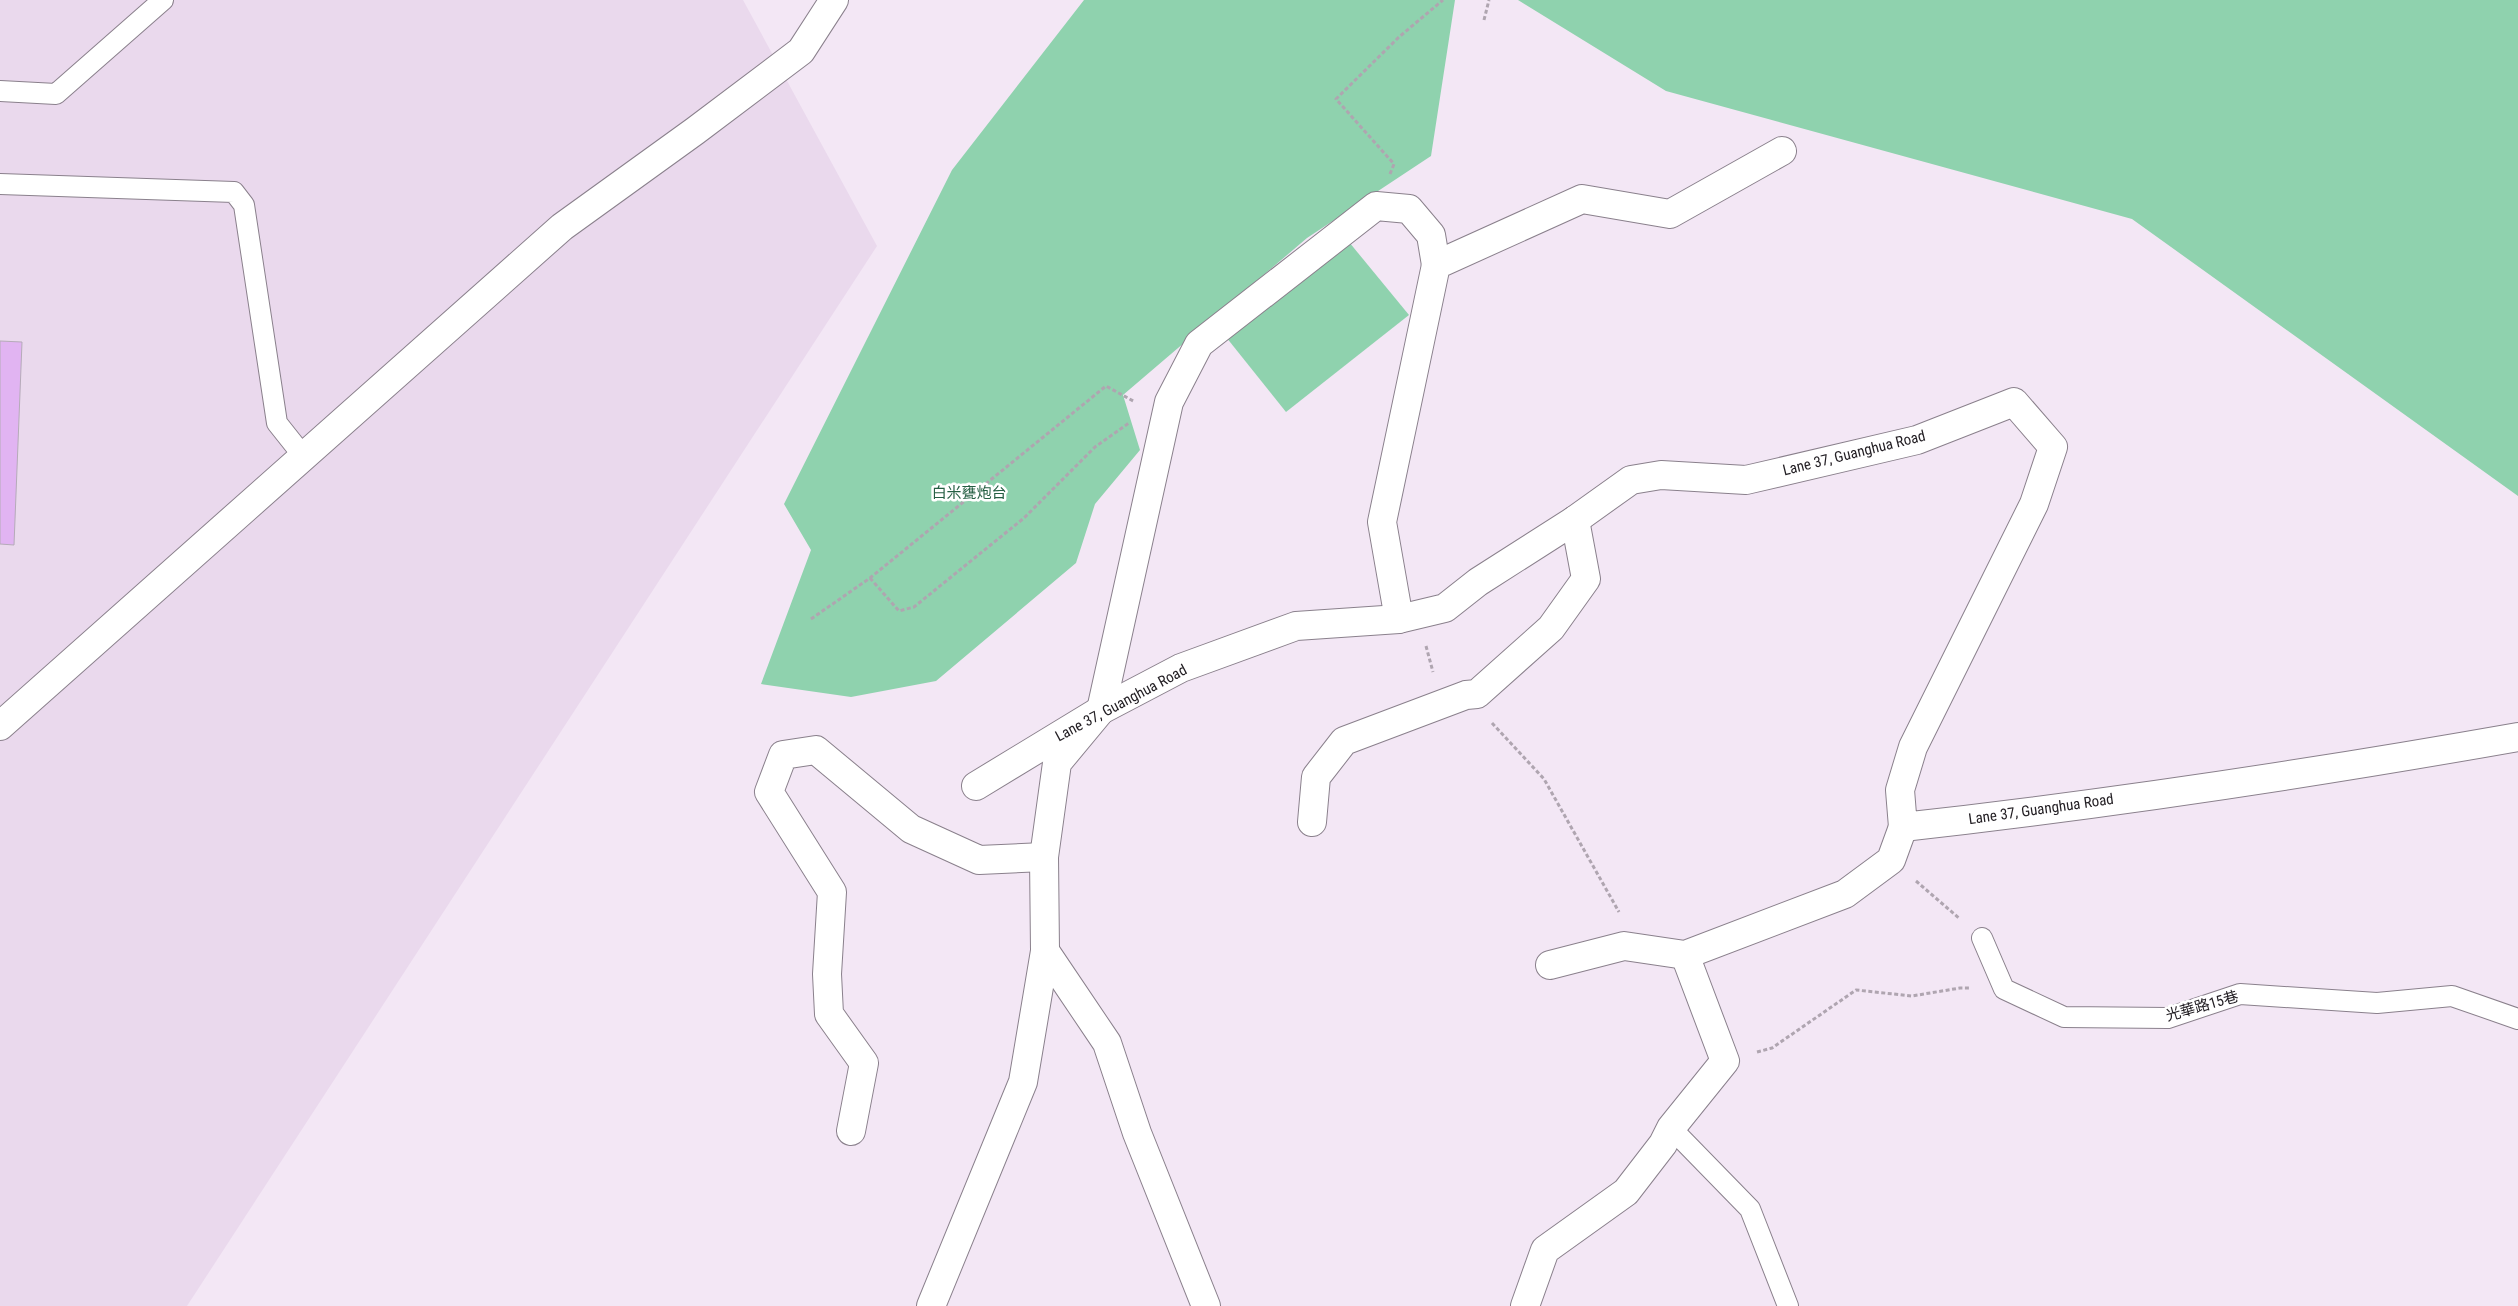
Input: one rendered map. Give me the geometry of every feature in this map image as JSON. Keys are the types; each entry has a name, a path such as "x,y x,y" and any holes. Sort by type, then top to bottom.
{"street":[{"path":"0,726 562,227 695,131 801,51 834,0"},
{"path":"1436,265 1582,199 1670,214 1782,151"},
{"path":"931,1306 1023,1082 1045,951 1044,857 1058,763 1101,710 1169,441 1158,409 1199,344 1376,206 1409,210 1431,235 1436,265 1382,522 1408,616"},
{"name":"Lane 37, Guanghua Road","path":"976,786 1101,710 1181,668 1296,626 1408,616 1445,608 1478,582 1575,520 1631,480 1661,475 1746,480 1917,440 2014,402 2053,447 2034,504 1913,748 1900,790 1903,827 2006,815 2372,762 2518,736"},
{"path":"1312,822 1316,777 1344,741 1454,700 1476,694 1551,628 1586,579 1575,520"},
{"path":"851,1130 864,1063 829,1014 827,974 832,892 769,792 783,755 816,750 910,829 979,860 1044,857"},
{"path":"1550,964 1624,946 1685,955 1845,894 1891,860 1903,827"},
{"path":"1045,951 1107,1042 1136,1132 1206,1306"},
{"path":"1526,1306 1545,1250 1626,1192 1663,1144 1672,1128 1725,1061 1685,955"}],"lane":[{"path":"0,92 56,94 163,0"},
{"path":"0,184 234,192 244,206 277,422 304,456"},
{"path":"1982,938 2004,990"},
{"name":"光華路15巷","path":"2004,990 2064,1017 2168,1018 2240,994 2377,1003 2452,996 2518,1019"},
{"path":"1672,1128 1750,1209 1788,1306"}],"path":[{"path":"1376,206 1394,164 1336,100 1399,37 1443,0"},
{"path":"1484,20 1489,0"},
{"path":"811,619 870,578 1106,386 1158,409"},
{"path":"870,578 899,611 914,607 1024,518 1095,448 1158,409"},
{"path":"1408,616 1454,700 1544,779 1596,872"},
{"path":"1891,860 1982,938"},
{"path":"1725,1061 1772,1048 1856,990 1912,996 1960,988 2004,990"}],"shaded area":[{"path":"0,0 743,0 877,246 187,1306 0,1306"}],"green space":[{"name":"白米甕炮台","path":"1084,0 1455,0 1431,156 1307,238 1123,395 1140,450 1095,504 1076,563 936,681 851,697 761,684 811,550 784,504 952,170"},
{"path":"1518,0 2518,0 2518,496 2132,219 1666,91"},
{"path":"1349,242 1409,315 1286,412 1226,337"}],"building":[{"path":"0,341 22,342 14,545 0,544"}]}
